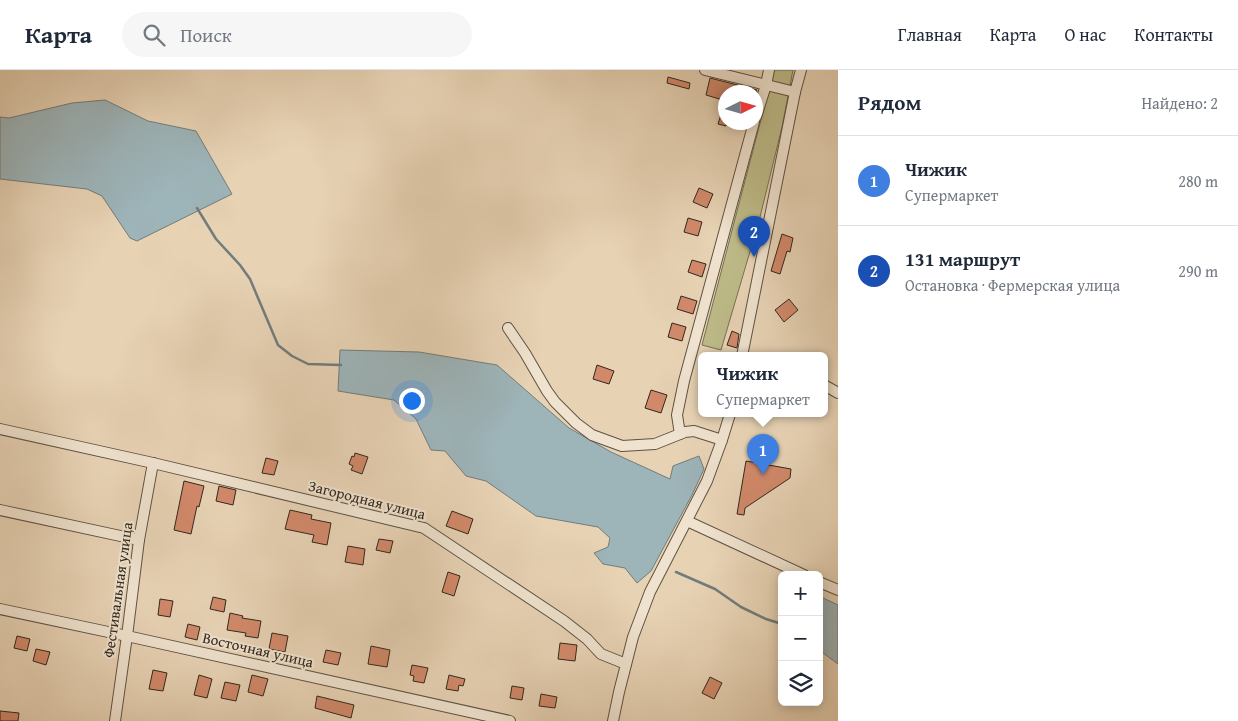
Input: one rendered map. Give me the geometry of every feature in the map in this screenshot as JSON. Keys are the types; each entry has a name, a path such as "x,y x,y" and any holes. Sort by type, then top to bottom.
{"street":[{"path":"705,70 794,92"},
{"path":"763,95 769,70"},
{"path":"743,352 794,92 801,70"},
{"path":"680,434 677,415 684,381 752,130"},
{"path":"508,328 547,391 576,423 592,435 622,446 655,444 685,432 694,431 722,440"},
{"path":"613,721 618,692 633,637 650,592 707,481 729,417"},
{"name":"Загородная улица","path":"0,429 153,463 424,528 564,621 587,639 601,654 626,664"},
{"name":"Фестивальная улица","path":"115,721 128,636 139,540 153,463"},
{"path":"0,510 139,540"},
{"path":"687,521 795,571"},
{"path":"823,584 838,590"},
{"name":"Восточная улица","path":"0,610 128,636 510,721"}],"shaded area":[{"path":"774,70 793,70 782,127 759,221 721,350 702,345 758,130 763,130 763,112"}],"water":[{"path":"105,100 148,121 196,131 232,194 137,241 130,238 102,196 87,189 0,179 0,117 9,118 72,103"},
{"path":"340,350 419,352 497,365 569,428 611,452 670,479 673,466 699,456 704,469 651,571 637,583 625,568 603,564 594,553 608,547 610,538 598,527 536,516 486,481 466,476 445,451 431,450 416,419 394,400 338,391"},
{"path":"823,598 838,605 838,664 823,653"}],"building":[{"path":"668,77 690,83 689,89 667,83"},
{"path":"710,78 737,85 718,85 718,99 706,95"},
{"path":"699,188 713,194 707,208 693,202"},
{"path":"688,218 702,222 698,236 684,232"},
{"path":"782,234 793,238 790,252 787,251 780,274 771,271"},
{"path":"692,260 706,264 702,277 688,272"},
{"path":"681,296 697,301 693,314 677,309"},
{"path":"789,299 798,310 784,322 775,310"},
{"path":"672,323 686,327 682,341 668,337"},
{"path":"732,331 739,334 737,348 727,345"},
{"path":"597,365 614,371 609,384 593,379"},
{"path":"651,390 667,395 661,413 645,408"},
{"path":"355,453 368,457 362,474 351,470 353,466 349,464"},
{"path":"266,458 278,461 274,475 262,473"},
{"path":"746,461 791,469 790,478 745,508 744,515 737,514"},
{"path":"184,481 204,486 199,507 197,506 191,534 174,530"},
{"path":"219,486 236,490 233,505 216,501"},
{"path":"290,510 312,515 311,519 331,523 327,545 312,542 314,535 285,529"},
{"path":"452,511 473,519 468,534 446,526"},
{"path":"379,539 393,541 390,553 376,550"},
{"path":"348,546 365,549 363,565 345,562"},
{"path":"448,572 460,576 454,596 442,592"},
{"path":"213,597 226,600 224,612 210,609"},
{"path":"160,599 173,601 170,617 158,615"},
{"path":"230,613 243,616 242,618 261,621 258,638 245,636 246,633 227,630"},
{"path":"188,624 200,627 197,640 185,637"},
{"path":"272,633 288,636 285,652 269,649"},
{"path":"17,636 30,639 27,651 14,648"},
{"path":"560,643 577,645 575,661 558,659"},
{"path":"371,646 390,650 387,667 368,664"},
{"path":"36,649 50,652 46,665 33,661"},
{"path":"326,650 341,653 338,665 323,662"},
{"path":"412,665 428,668 424,683 413,681 414,676 410,675"},
{"path":"153,670 167,673 163,691 149,689"},
{"path":"199,675 212,679 207,698 194,695"},
{"path":"252,675 268,679 263,696 248,692"},
{"path":"449,675 465,679 463,686 459,685 458,691 446,689"},
{"path":"710,677 722,683 714,699 702,693"},
{"path":"225,682 240,685 236,701 221,698"},
{"path":"512,686 524,688 522,700 510,698"},
{"path":"541,694 557,697 555,708 539,706"},
{"path":"317,696 354,705 351,718 315,708"},
{"path":"0,711 19,713 18,721 0,721"}],"waterway":[{"path":"197,208 216,239 250,279 278,345 292,356 308,364 341,365"},
{"path":"676,572 715,589 741,607 778,623"}],"place":[{"name":"131 маршрут","path":"754,257"},
{"name":"Чижик","path":"763,475"}]}
